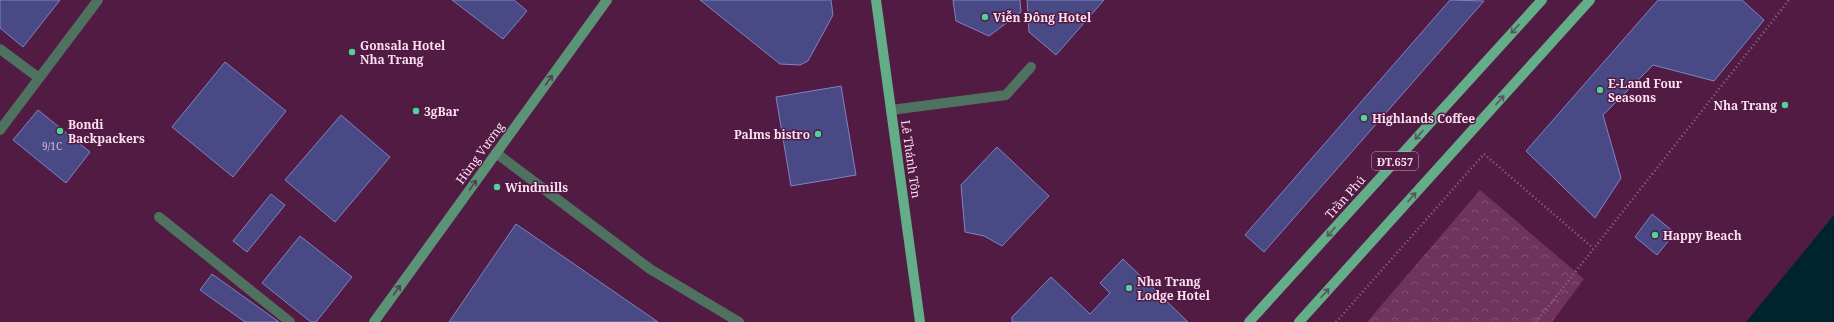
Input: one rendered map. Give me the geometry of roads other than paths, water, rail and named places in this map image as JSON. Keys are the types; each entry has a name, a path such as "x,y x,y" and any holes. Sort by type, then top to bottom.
{"main road":[{"name":"Lê Thánh Tôn","path":"876,0 920,322"},
{"name":"Trần Phú","path":"1249,322 1542,0"},
{"name":"ĐT.657","path":"1299,322 1590,0"}],"street":[{"path":"0,130 98,0"},
{"name":"Hùng Vương","path":"374,322 607,0"},
{"path":"0,48 39,78"},
{"path":"891,110 1006,95 1031,68"},
{"path":"496,153 650,269 739,322"},
{"path":"159,217 290,322"}],"water":[{"path":"1834,215 1834,322 1746,322"}],"place":[{"name":"Viễn Đông Hotel","path":"985,17"},
{"name":"Gonsala Hotel Nha Trang","path":"352,52"},
{"name":"E-Land Four Seasons","path":"1600,90"},
{"name":"Nha Trang","path":"1785,105"},
{"name":"3gBar","path":"416,111"},
{"name":"Highlands Coffee","path":"1364,118"},
{"name":"Bondi Backpackers","path":"60,131"},
{"name":"Palms bistro","path":"818,134"},
{"name":"Windmills","path":"497,187"},
{"name":"Happy Beach","path":"1655,235"},
{"name":"Nha Trang Lodge Hotel","path":"1129,288"}]}
